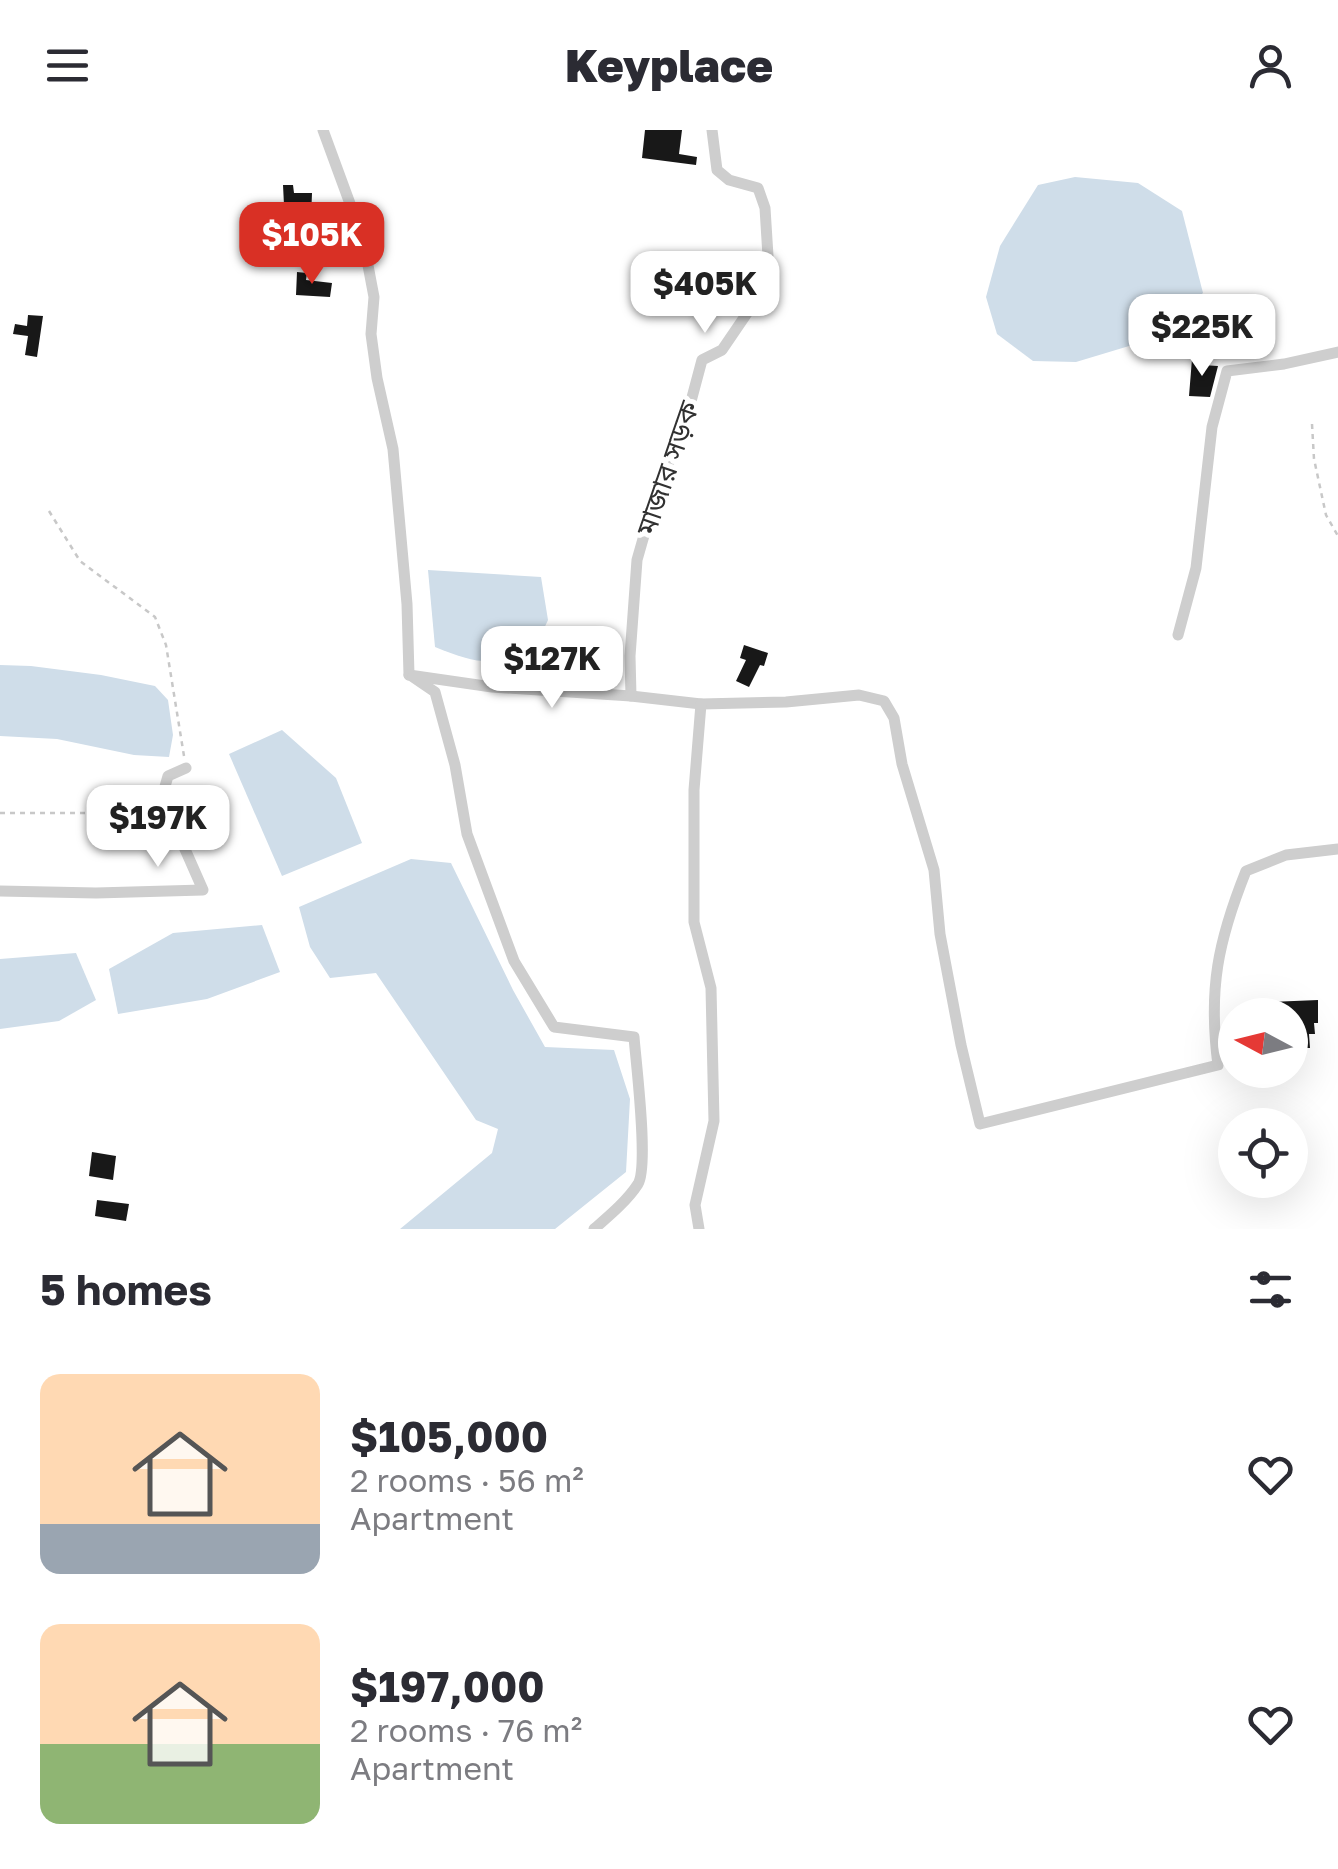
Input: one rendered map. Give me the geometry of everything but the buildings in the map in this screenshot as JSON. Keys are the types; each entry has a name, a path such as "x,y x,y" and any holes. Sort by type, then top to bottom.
{"street":[{"path":"323,130 363,240 374,297 371,334 394,450 408,604 409,675"},
{"name":"মাজার সড়ক","path":"631,696 637,560 655,497 686,420 702,360 722,350 754,303 768,256 765,208 758,188 729,180 718,170 712,130"},
{"path":"1178,635 1196,568 1212,427 1227,372 1338,352"},
{"path":"409,675 701,704 858,695 884,701 894,718 902,764 934,870 940,934 960,1045 980,1124 1218,1065 1213,1014 1216,970 1230,911 1246,871 1286,855 1338,849"},
{"path":"409,675 434,692 455,765 468,834 514,961 538,1003 554,1027 634,1037 642,1140 640,1181 594,1229"},
{"path":"699,1229 696,1204 714,1121 711,988 694,922 694,790 701,704"},
{"path":"0,891 203,890 162,797 168,776 186,768"}],"path":[{"path":"1312,424 1314,459 1326,514 1338,536"},
{"path":"49,510 80,562 155,617 166,646 186,768"},
{"path":"0,813 92,814 148,808 162,797"}],"shaded area":[{"path":"1075,177 1138,183 1182,211 1203,293 1149,340 1076,362 1033,361 997,334 986,297 1000,246 1038,185"},
{"path":"428,570 541,577 548,620 533,652 506,660 483,661 435,647"},
{"path":"0,665 101,675 155,686 168,700 173,735 169,757 134,755 57,739 0,736"},
{"path":"282,730 336,778 362,843 282,876 229,754"},
{"path":"411,859 451,863 545,1047 614,1050 630,1099 626,1172 555,1229 400,1229 492,1153 498,1129 476,1120 376,973 330,978 310,947 299,907"},
{"path":"262,925 280,972 207,999 118,1014 109,969 173,933"},
{"path":"76,953 96,1000 59,1021 0,1029 0,959"}]}
